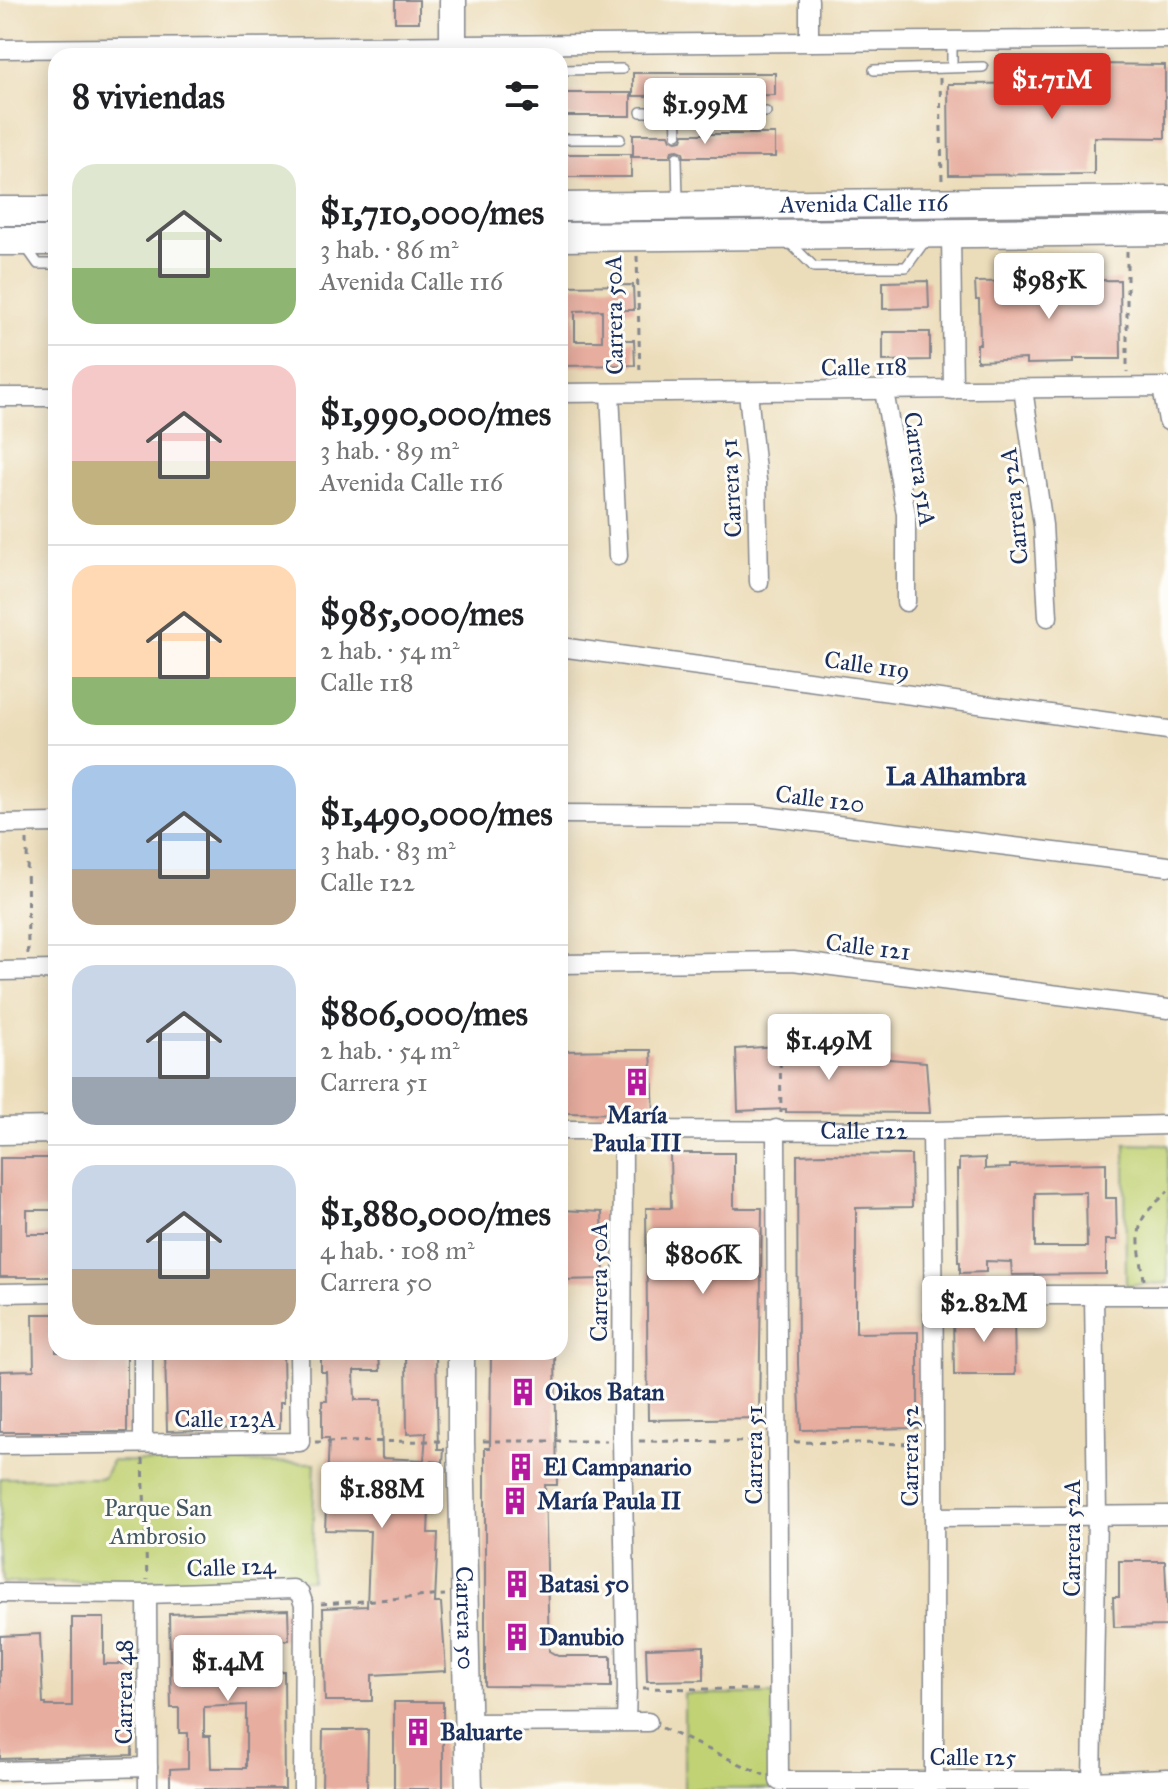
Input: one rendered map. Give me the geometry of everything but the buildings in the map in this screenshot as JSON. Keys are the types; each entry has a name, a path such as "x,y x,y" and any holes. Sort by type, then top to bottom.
{"main road":[{"name":"Avenida Calle 116","path":"568,207 1168,200"},
{"path":"0,211 48,211"},
{"name":"Avenida Calle 116","path":"568,237 1168,231"},
{"path":"11,241 48,241"}],"street":[{"path":"453,0 453,48"},
{"path":"809,0 809,42"},
{"path":"568,48 809,42 1168,39"},
{"path":"0,49 48,49"},
{"path":"941,233 953,390"},
{"path":"1165,387 1168,421"},
{"name":"Calle 118","path":"568,393 1165,387"},
{"name":"Carrera 52A","path":"1023,389 1042,510 1048,617"},
{"name":"Carrera 51A","path":"884,391 906,514 906,602"},
{"name":"Carrera 51","path":"748,392 757,481 759,582"},
{"name":"Carrera 50A","path":"610,393 618,556"},
{"path":"0,397 48,397"},
{"name":"Calle 119","path":"568,648 1168,730"},
{"name":"Calle 120","path":"568,814 757,815 1168,866"},
{"path":"0,824 48,823"},
{"name":"Calle 121","path":"568,964 793,961 1168,1009"},
{"path":"0,971 48,970"},
{"name":"Calle 122","path":"568,1130 932,1131 1168,1125"},
{"name":"Carrera 51","path":"779,1129 779,1781"},
{"path":"0,1131 48,1130"},
{"name":"Carrera 50A","path":"623,1131 622,1441 626,1721"},
{"name":"Carrera 52","path":"932,1131 934,1781"},
{"path":"0,1293 48,1292"},
{"path":"934,1295 1168,1295"},
{"name":"Carrera 52A","path":"1092,1781 1097,1516 1094,1295"},
{"path":"143,1360 143,1443"},
{"path":"299,1360 300,1442"},
{"name":"Carrera 50","path":"461,1360 469,1789"},
{"name":"Calle 123A","path":"0,1445 300,1442"},
{"path":"934,1517 1168,1515"},
{"name":"Calle 124","path":"0,1593 147,1594 293,1589 300,1594 304,1605"},
{"name":"Carrera 48","path":"147,1594 148,1789"},
{"path":"303,1789 304,1605"},
{"path":"468,1723 648,1722"},
{"path":"0,1771 148,1767"},
{"name":"Calle 125","path":"779,1781 1092,1781 1168,1778"}],"lane":[{"path":"952,41 952,68"},
{"path":"874,70 983,67"},
{"path":"568,70 622,69"},
{"path":"641,112 766,112"},
{"path":"676,112 677,134"},
{"path":"568,139 620,139"},
{"path":"677,157 678,205"},
{"path":"11,241 38,264 48,264"}],"path":[{"path":"939,68 942,202"},
{"path":"1127,232 1127,388"},
{"name":"Carrera 50A","path":"637,236 640,393"},
{"path":"27,824 28,971"},
{"path":"779,1129 780,1049"},
{"path":"1146,1295 1140,1226 1144,1216 1168,1191"},
{"name":"Calle 123A","path":"300,1442 451,1441"},
{"path":"475,1441 933,1444"},
{"path":"143,1443 147,1594"},
{"path":"304,1605 453,1594"},
{"path":"627,1688 779,1690"},
{"path":"648,1722 779,1781"}],"green space":[{"path":"1125,1144 1168,1145 1168,1283 1126,1285"},
{"name":"Parque San Ambrosio","path":"112,1461 315,1463 311,1580 3,1583 0,1478 103,1478"},
{"path":"684,1694 773,1694 773,1789 684,1789"}],"place":[{"name":"María Paula III","path":"637,1082"},
{"name":"Oikos Batan","path":"523,1392"},
{"name":"El Campanario","path":"521,1467"},
{"name":"María Paula II","path":"515,1501"},
{"name":"Batasi 50","path":"517,1584"},
{"name":"Danubio","path":"517,1637"},
{"name":"Baluarte","path":"418,1732"}],"district":[{"name":"La Alhambra","path":"956,776"}]}
